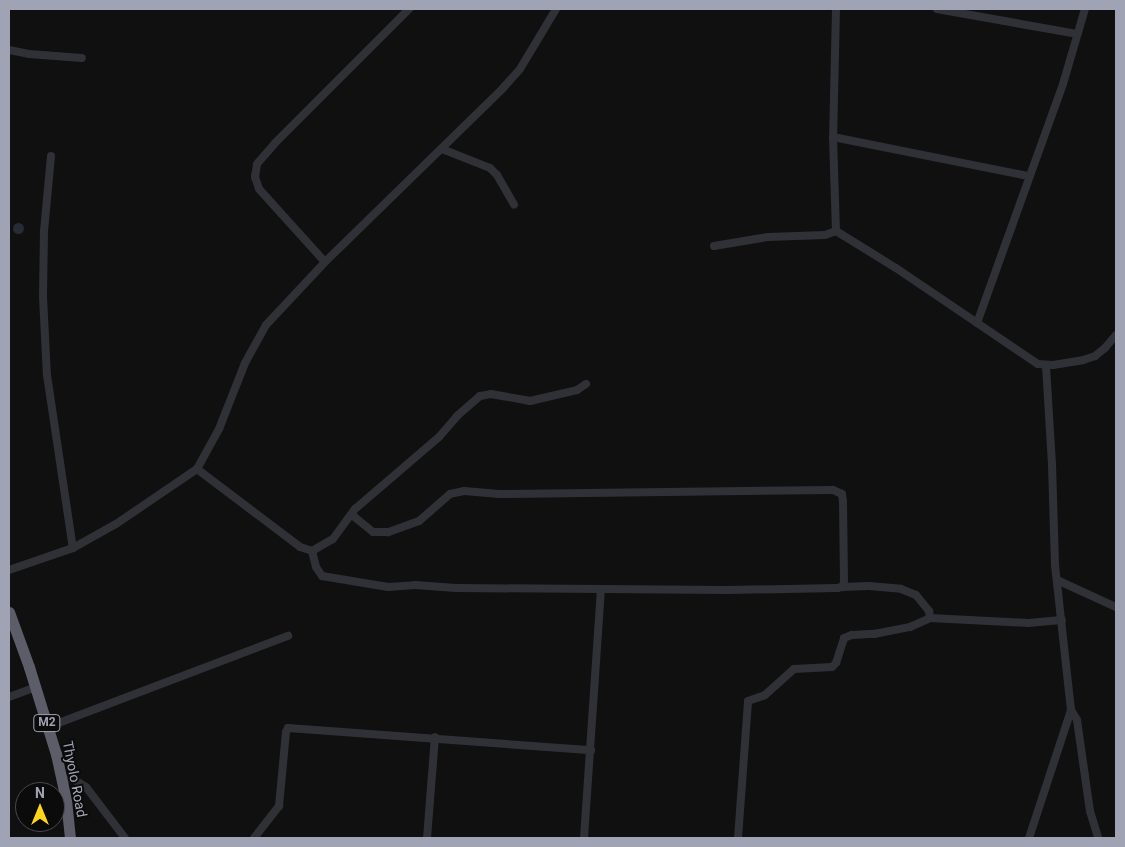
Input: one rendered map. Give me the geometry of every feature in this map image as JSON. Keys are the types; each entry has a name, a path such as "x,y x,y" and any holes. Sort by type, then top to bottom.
{"highway":[{"name":"Thyolo Road","path":"9,612 36,687 62,778 70,838"}],"street":[{"path":"324,262 260,189 255,177 256,164 409,9"},
{"path":"9,570 73,548 116,524 197,469 220,429 245,363 259,337 274,316 324,262 442,149 520,69 556,9"},
{"path":"836,9 833,137 836,231"},
{"path":"937,9 1077,34"},
{"path":"977,323 1028,176 1063,84 1085,9"},
{"path":"9,50 29,54 82,58"},
{"path":"833,137 1028,176"},
{"path":"442,149 490,168 498,175 514,204"},
{"path":"51,156 44,231 43,278 47,366 54,430 73,548"},
{"path":"714,246 768,237 825,235 836,231"},
{"path":"836,231 1026,357 1046,365 1083,360 1095,356 1116,335"},
{"path":"1029,838 1071,710 1055,565 1052,464 1046,365"},
{"path":"197,469 300,548 312,551 333,539 351,514 439,436 457,416 480,396 491,394 530,401 577,390 586,384"},
{"path":"351,514 373,532 388,532 419,521 450,494 464,491 499,494 833,490 842,494 843,502 842,587"},
{"path":"312,551 316,567 322,576 388,587 416,585 456,588 602,590 869,586 901,589 916,595 928,611 930,618"},
{"path":"1058,580 1116,607"},
{"path":"584,838 602,590"},
{"path":"738,838 748,701 766,695 797,668 825,669 832,667 836,663 844,638 865,632 874,634 910,627 930,618 1028,624 1062,620"},
{"path":"48,727 288,636"},
{"path":"9,697 36,687"},
{"path":"1071,710 1078,720 1090,811 1098,838"},
{"path":"256,837 279,806 286,732 288,728 435,737 591,750"},
{"path":"427,838 435,737"},
{"path":"62,778 73,779 86,787 125,838"}],"shaded area":[{"path":"18,222 24,228 18,234 12,228"}]}
